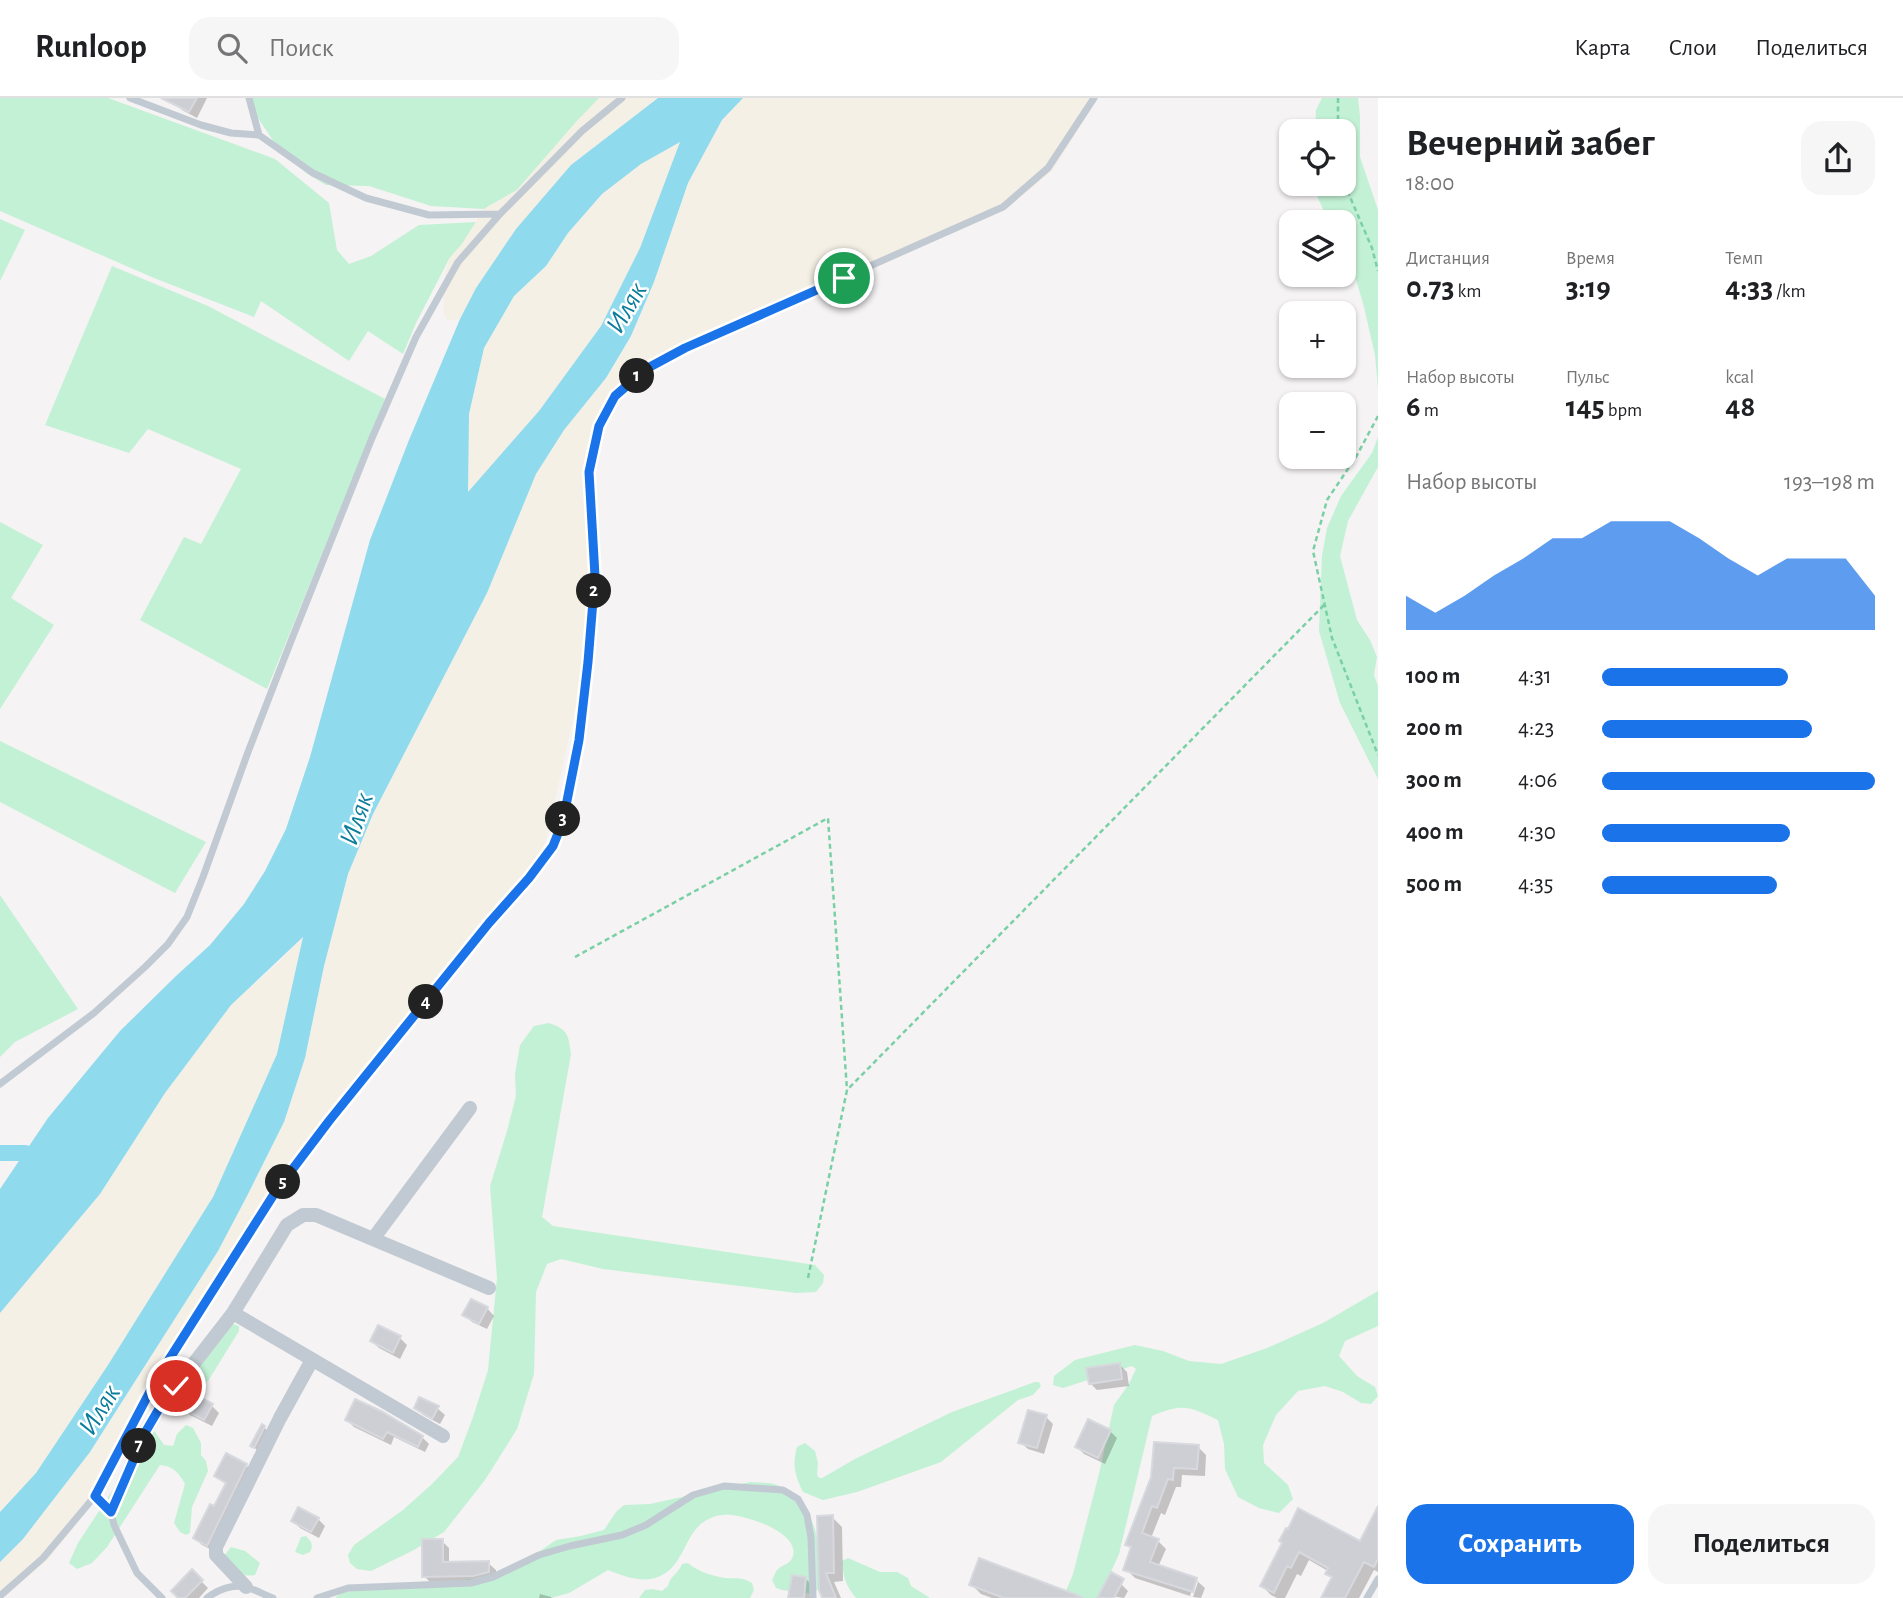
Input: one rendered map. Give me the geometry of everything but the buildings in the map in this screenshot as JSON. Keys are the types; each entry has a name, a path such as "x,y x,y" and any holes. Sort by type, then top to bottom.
{"street":[{"path":"373,1239 470,1108"},
{"path":"111,1512 146,1431 160,1407 233,1314 288,1225 296,1219 303,1215 316,1215 489,1288"},
{"path":"233,1314 443,1436"},
{"path":"246,1587 216,1555 216,1547 280,1418 313,1360"}],"lane":[{"path":"130,98 201,125 231,133 259,135 313,173 366,198 429,215 500,215"},
{"path":"249,98 259,135"},
{"path":"0,1084 94,1013 168,944 187,917 291,641 372,438 416,337 458,262 582,131 622,98"},
{"path":"0,1596 43,1558 95,1496 156,1380 276,1191 354,1090 553,846 563,821 579,740 588,662 595,576 589,472 599,426 615,396 646,369 685,348 1003,207 1048,168 1094,98"},
{"path":"317,1598 348,1588 471,1583 493,1577 539,1555 570,1545 622,1535 646,1525 693,1496 724,1486 783,1490 798,1499 807,1515 811,1538 813,1598"},
{"path":"95,1496 111,1512 114,1525 137,1573 162,1598"},
{"path":"1367,1598 1378,1579"},
{"path":"207,1598 216,1591 232,1587 246,1587 273,1598"}],"path":[{"path":"1338,98 1338,119"},
{"path":"1350,196 1372,248 1378,271"},
{"path":"1378,416 1356,457 1327,500 1313,551 1332,638 1378,754"},
{"path":"848,1090 1325,604"},
{"path":"575,957 828,818 848,1090 808,1278"}],"green space":[{"path":"0,98 108,98 275,159 329,203 337,250 349,264 371,256 419,225 476,222 449,259 403,354 368,331 349,361 261,301 254,317 154,278 0,211"},
{"path":"247,98 600,98 517,190 484,209 431,206 369,186 326,185 306,173 276,145"},
{"path":"1322,98 1358,98 1360,157 1378,210 1378,388 1375,355 1356,279 1356,210 1323,210 1317,196 1356,196 1356,119 1316,119 1316,110"},
{"path":"0,219 25,230 0,281"},
{"path":"112,266 208,306 385,399 267,689 140,620 184,537 201,544 241,469 148,429 129,453 45,425"},
{"path":"1378,437 1378,467 1348,521 1340,556 1357,620 1377,657 1374,675 1378,686 1378,779 1340,703 1319,631 1322,556 1327,528 1341,496 1372,453"},
{"path":"0,522 43,545 11,598 54,625 0,709"},
{"path":"0,741 206,842 175,893 0,802"},
{"path":"0,895 78,1009 15,1042 0,1057"},
{"path":"549,1023 566,1034 571,1054 542,1217 553,1226 815,1265 824,1275 823,1283 816,1292 796,1293 603,1269 561,1259 547,1264 536,1292 534,1374 517,1429 485,1480 444,1532 371,1571 357,1569 350,1563 348,1555 354,1545 403,1510 458,1457 473,1417 488,1370 497,1278 490,1186 516,1096 515,1074 520,1045 534,1026"},
{"path":"1378,1291 1378,1326 1345,1341 1339,1356 1357,1376 1375,1387 1378,1396 1371,1404 1361,1403 1343,1392 1325,1386 1298,1391 1276,1415 1263,1445 1264,1463 1288,1485 1293,1499 1279,1513 1259,1508 1238,1497 1225,1469 1224,1444 1218,1420 1185,1408 1162,1412 1152,1416 1119,1554 1099,1598 1063,1598 1073,1574 1114,1405 1136,1369 1132,1366 1063,1388 1053,1385 1054,1376 1075,1360 1135,1345 1163,1351 1189,1361 1221,1364 1267,1348 1323,1323"},
{"path":"233,1324 239,1326 239,1331 208,1381 198,1388 187,1386 183,1382 214,1337"},
{"path":"1039,1382 1041,1386 1033,1395 1018,1400 941,1462 857,1492 823,1500 803,1492 796,1475 795,1459 797,1447 805,1443 815,1451 817,1475 822,1478 952,1412"},
{"path":"186,1425 193,1428 201,1443 201,1455 206,1461 208,1471 192,1507 190,1533 186,1535 180,1532 174,1523 185,1484 175,1471 160,1465 107,1547 92,1563 77,1569 69,1563 78,1543 153,1429 164,1445 173,1446 177,1434"},
{"path":"750,1482 777,1485 790,1492 808,1511 817,1536 824,1577 814,1594 776,1588 772,1580 777,1570 793,1556 793,1547 781,1533 740,1516 727,1515 716,1516 703,1522 671,1568 650,1579 629,1577 608,1570 569,1593 551,1598 335,1598 342,1592 501,1576 528,1563 556,1540 604,1530 624,1505 650,1504"},
{"path":"306,1536 311,1542 310,1552 303,1555 295,1552 301,1537"},
{"path":"231,1547 245,1551 260,1563 255,1575 240,1573 230,1564 224,1556"},
{"path":"848,1558 880,1572 897,1572 908,1578 911,1586 930,1598 856,1598 847,1585 843,1572 842,1561"},
{"path":"688,1563 711,1575 745,1579 752,1583 754,1590 750,1598 639,1598 645,1590 662,1591 682,1564"}],"sand":[{"path":"599,98 658,98 571,165 516,230 476,288 460,319 448,320 444,315 443,284 449,259 484,209 517,190"},
{"path":"743,98 1098,98 1053,170 1008,208 690,350 650,370 619,397 604,428 594,473 591,638 547,837 534,866 499,900 259,1217 161,1382 108,1484 48,1560 0,1598 0,1562 23,1539 90,1452 218,1251 284,1122 305,1058 324,966 348,874 373,814 487,593 536,474 564,430 606,378 631,336 654,282 688,183 722,120"},
{"path":"681,141 640,248 601,326 539,411 468,493 469,414 484,348 514,296 546,266 568,233 602,194 641,164"},
{"path":"303,936 277,1054 213,1197 36,1474 0,1512 0,1313 100,1194 165,1092 231,1004 278,963"}],"water":[{"name":"Иляк","path":"658,98 743,98 722,120 688,183 654,282 631,336 606,378 564,430 536,474 487,593 373,814 348,874 324,966 305,1058 284,1122 247,1196 218,1251 90,1452 23,1539 0,1562 0,1512 36,1473 108,1365 213,1197 277,1054 303,937 231,1005 165,1093 100,1194 0,1313 0,1189 48,1118 120,1031 210,945 244,904 265,871 286,829 310,757 370,540 460,319 476,288 516,229 571,165","holes":["680,142 640,248 601,326 539,411 468,492 469,414 484,348 514,296 546,266 568,233 602,194 641,164"]}],"waterway":[{"path":"0,1153 25,1153"}],"route":[{"path":"176,1386 146,1431 111,1512 95,1496 156,1380 276,1191 329,1121 553,846 563,821 579,740 588,662 595,576 589,472 599,426 615,396 646,369 685,348 844,278"}]}
